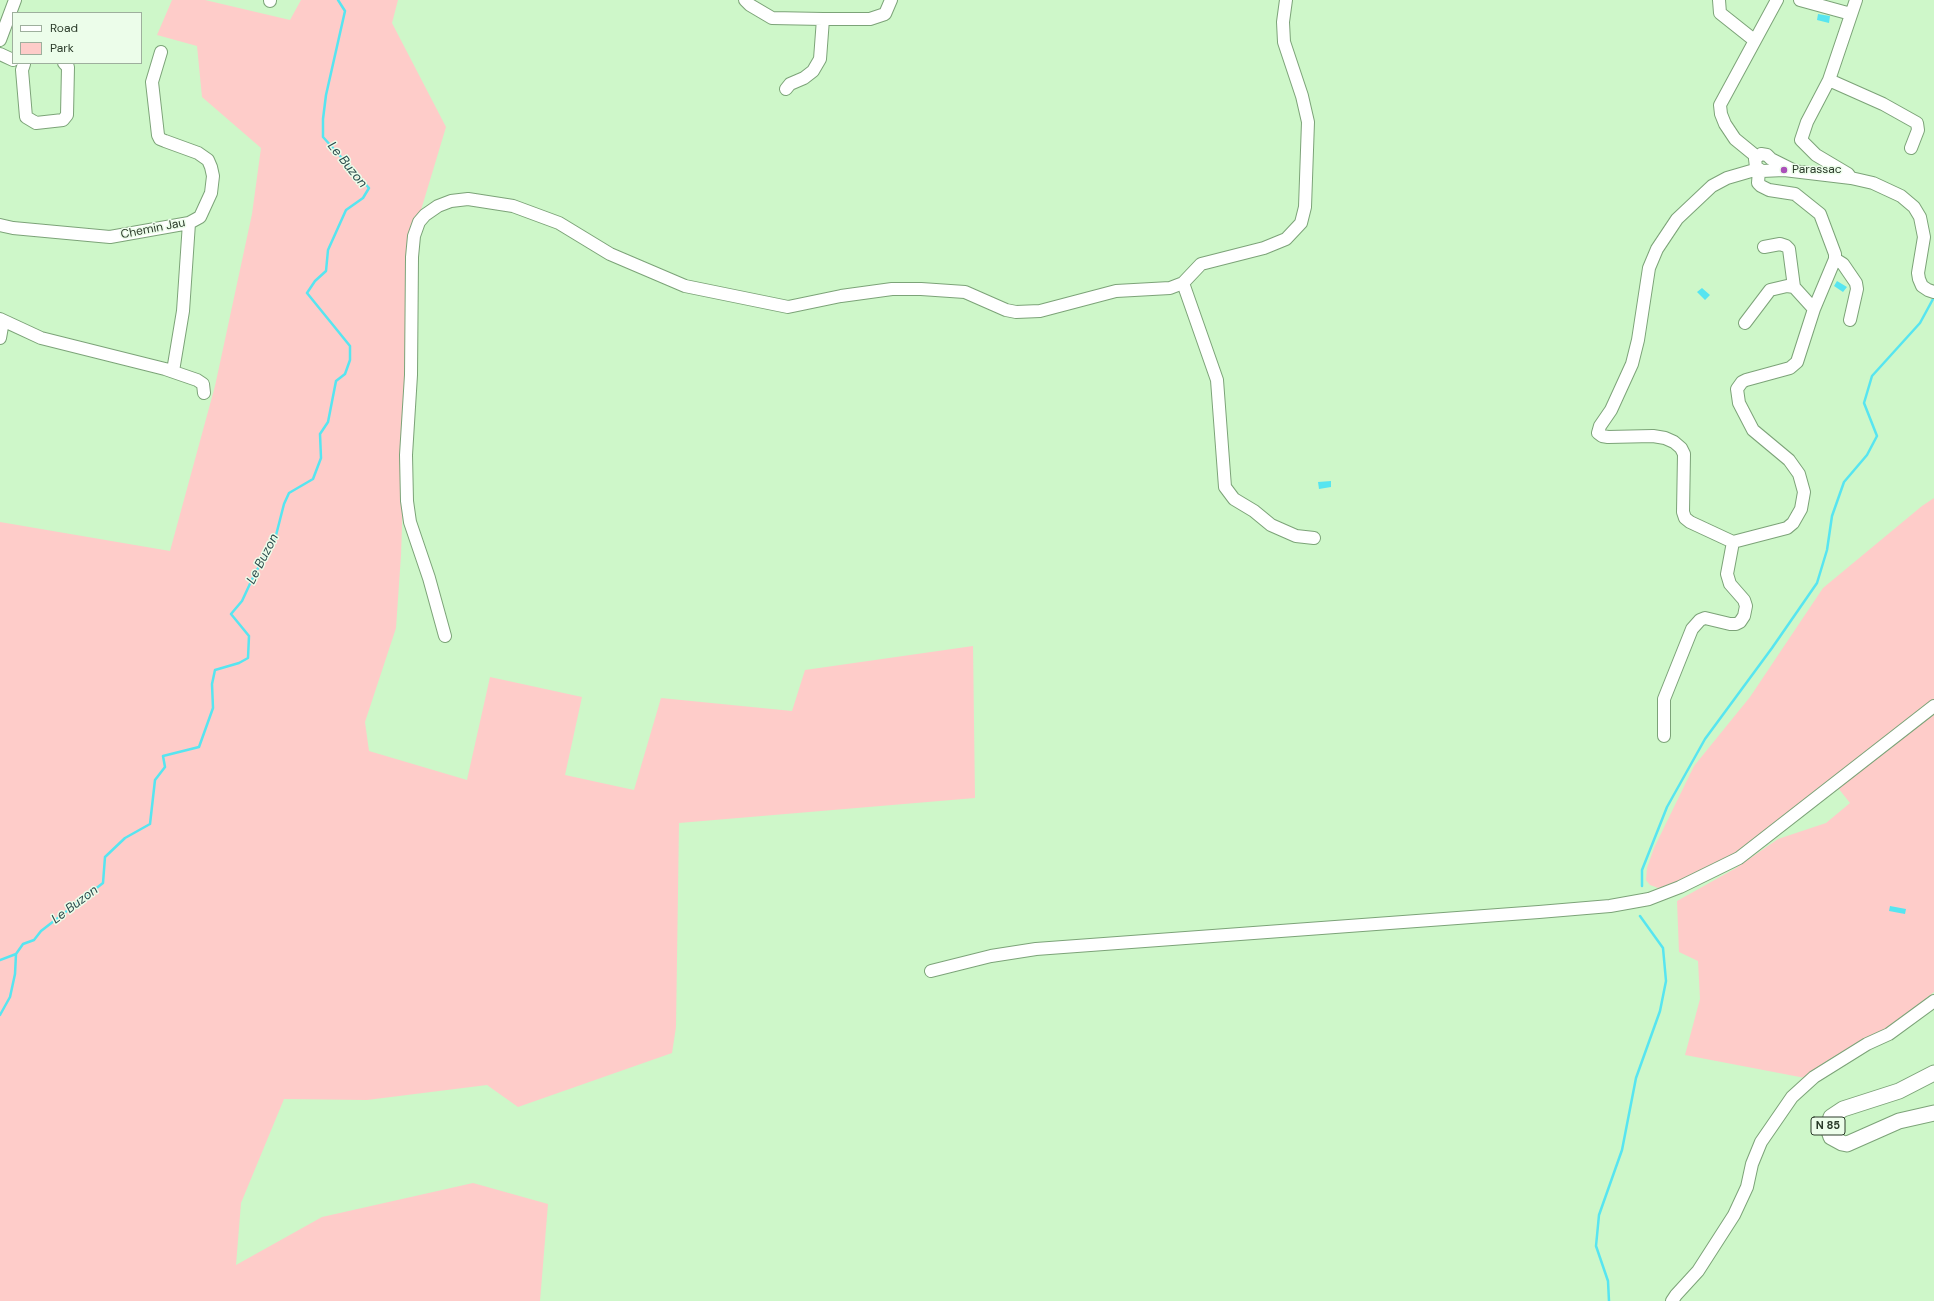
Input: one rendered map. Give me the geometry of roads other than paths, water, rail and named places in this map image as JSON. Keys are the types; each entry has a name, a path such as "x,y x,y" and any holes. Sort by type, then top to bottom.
{"main road":[{"name":"N 85","path":"1934,1073 1899,1091 1843,1109 1831,1117 1828,1128 1831,1137 1836,1141 1848,1144 1899,1121 1934,1113"}],"street":[{"path":"0,40 15,0"},
{"path":"745,0 772,18 822,19 870,19 885,14 892,0"},
{"path":"445,636 429,578 410,522 407,501 406,455 411,376 412,256 414,236 419,222 425,214 438,206 451,201 482,200 513,206 559,223 610,254 685,286 788,307 841,296 892,289 964,292 1006,310 1016,312 1040,311 1116,291 1170,288 1183,283 1201,264 1264,248 1286,238 1301,223 1305,207 1308,122 1302,96 1284,42 1283,22 1286,0"},
{"path":"1719,0 1720,13 1754,40"},
{"path":"1762,165 1735,139 1725,124 1721,114 1720,105 1777,0"},
{"path":"1800,0 1850,14"},
{"path":"1851,178 1848,174 1816,155 1801,140 1807,122 1829,80 1850,14 1856,0"},
{"path":"786,89 790,84 804,78 814,71 820,59 822,19"},
{"name":"Chemin Jau","path":"0,226 102,237 120,236 189,223 200,218 211,193 213,176 208,160 198,153 160,139 158,135 152,82 161,52"},
{"path":"0,54 12,59"},
{"path":"22,64 26,117 36,123 63,120 67,115 68,66 65,64"},
{"path":"1829,80 1883,104 1917,123 1918,130 1911,148"},
{"path":"1762,165 1758,183 1770,190 1795,194 1820,214 1835,254 1835,260 1814,309 1799,357 1794,365 1785,370 1746,380 1739,385 1737,393 1739,404 1753,430 1789,460 1799,474 1804,492 1801,509 1793,523 1787,528 1733,542 1690,522 1685,518 1683,512 1684,454 1681,448 1674,442 1665,438 1653,436 1608,437 1598,434 1632,364 1638,340 1649,268 1657,249 1677,219 1712,186 1727,178 1762,165 1794,171 1851,178 1888,188 1901,196 1914,207 1920,217 1924,237 1918,272 1919,279 1922,286 1934,292"},
{"path":"173,371 182,312 189,223"},
{"path":"1764,247 1780,244 1789,249 1794,287 1814,309"},
{"path":"1835,260 1843,264 1856,283 1857,289 1850,320"},
{"path":"1183,283 1216,380 1225,487 1234,499 1254,510 1270,524 1296,536 1314,538"},
{"path":"1745,323 1770,290 1787,286 1794,287"},
{"path":"0,338 2,320 41,338 173,371 197,380 203,384 204,392"},
{"path":"1664,736 1664,699 1692,629 1700,620 1706,618 1730,624 1740,622 1744,616 1746,606 1744,600 1730,584 1727,574 1733,542"},
{"path":"931,971 991,956 1036,949 1491,916 1610,906 1649,899 1680,887 1740,858 1934,706"},
{"path":"1672,1301 1698,1271 1734,1215 1744,1194 1752,1164 1761,1142 1782,1109 1792,1097 1814,1077 1867,1044 1889,1034 1934,1001"}],"water":[{"path":"1818,14 1830,16 1829,23 1817,20"},
{"path":"1837,281 1847,287 1843,292 1834,286"},
{"path":"1702,288 1710,295 1705,300 1697,292"},
{"path":"1331,481 1331,487 1319,489 1318,482"},
{"path":"1890,906 1906,909 1905,914 1889,911"}],"waterway":[{"name":"Le Buzon","path":"0,1015 10,997 15,974 16,954 23,944 34,940 41,931 103,883 105,857 125,838 150,824 155,780 165,767 163,756 199,747 213,708 212,684 215,670 239,663 248,658 249,636 231,614 242,601 255,573 274,543 284,504 289,493 313,479 321,458 320,434 328,422 336,381 345,374 350,360 350,346 307,293 315,281 326,271 328,250 346,210 363,198 369,188 323,137 323,119 326,95 345,11 338,0"},
{"path":"1642,886 1642,870 1667,807 1705,739 1772,648 1817,583 1827,550 1832,516 1844,482 1867,455 1877,436 1864,403 1872,376 1920,323 1933,299"},
{"path":"1609,1301 1608,1281 1596,1246 1599,1215 1622,1150 1636,1078 1660,1011 1666,981 1663,948 1640,916"},
{"path":"0,960 16,954"}],"place":[{"name":"Parassac","path":"1784,170"}]}
